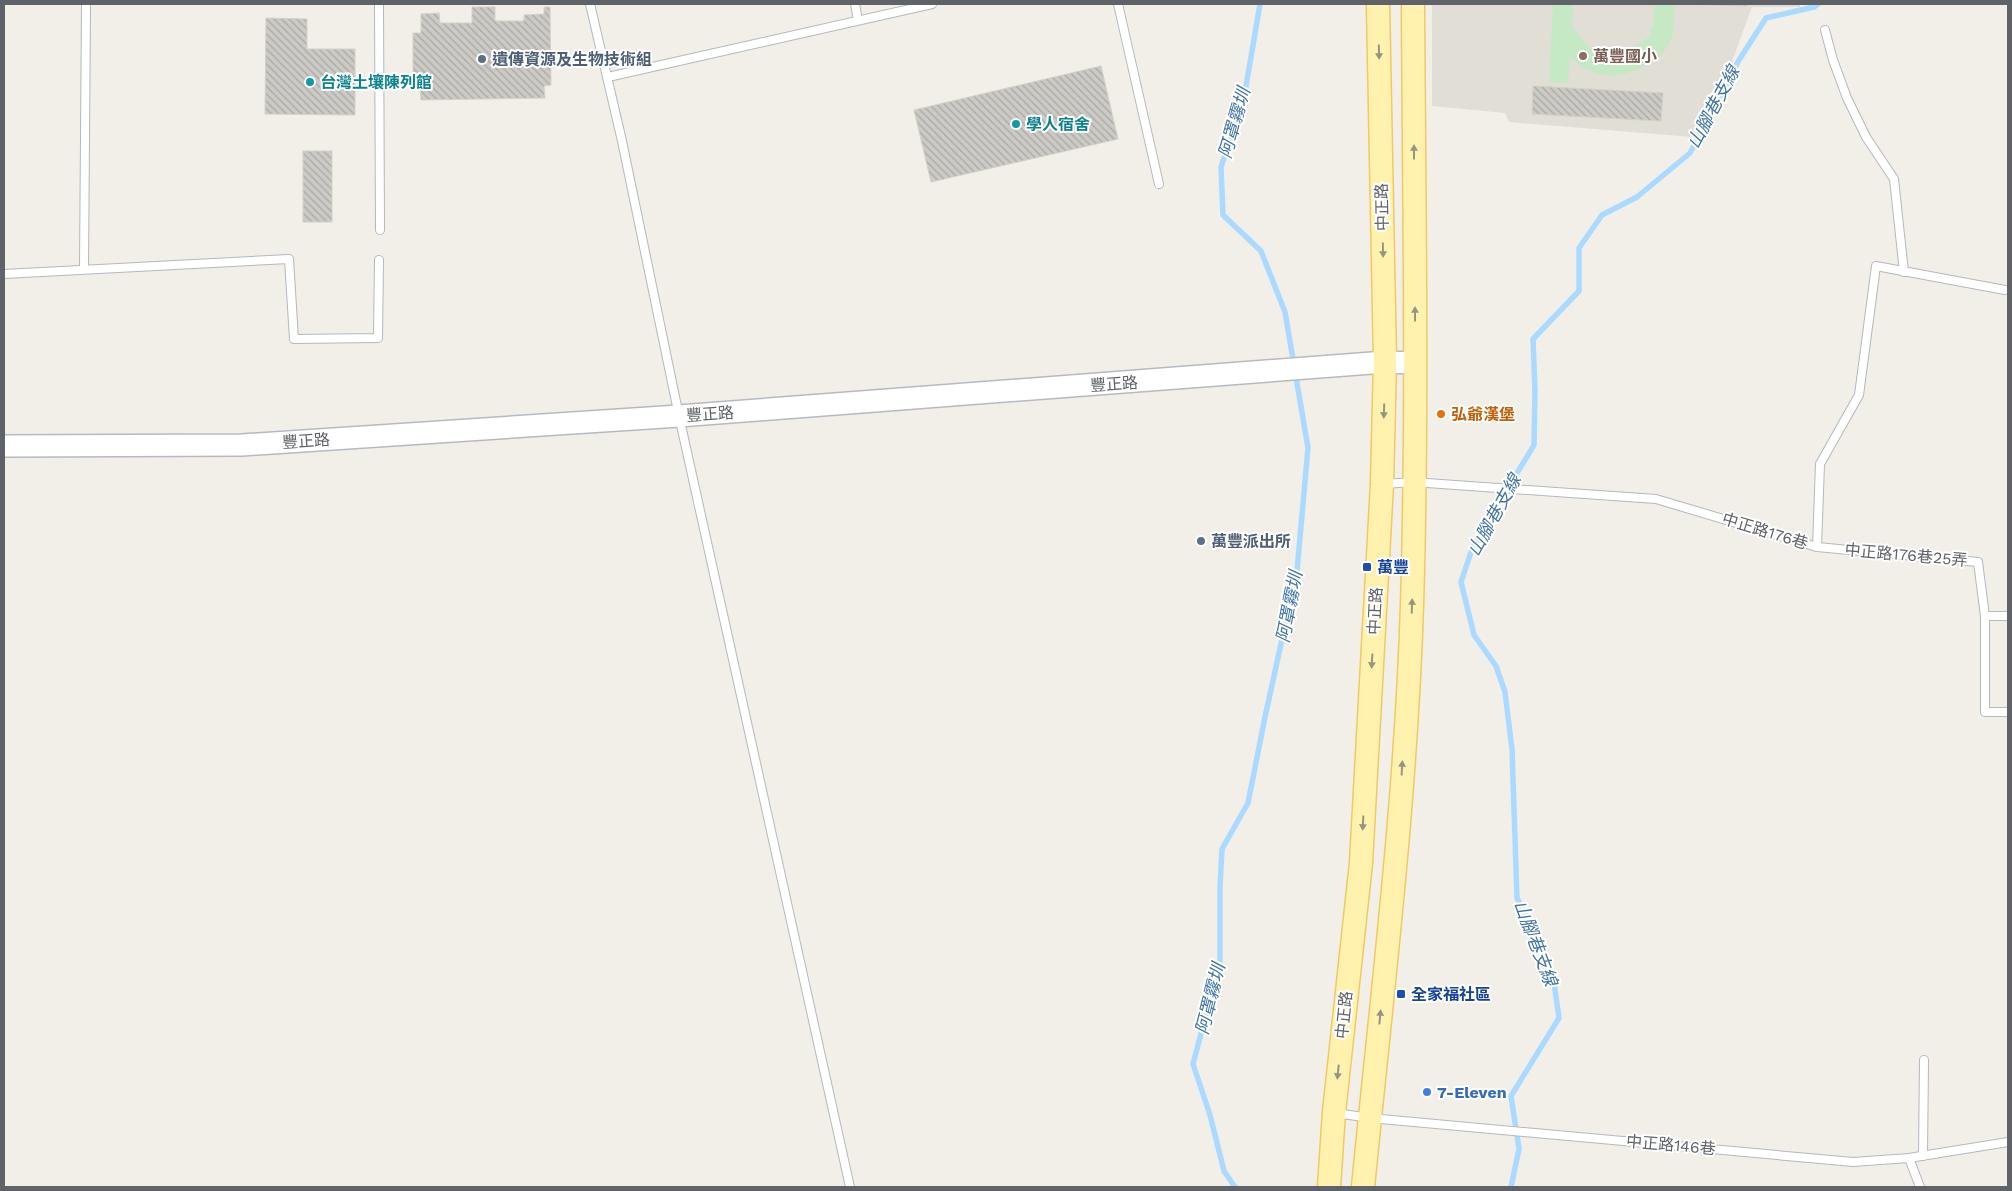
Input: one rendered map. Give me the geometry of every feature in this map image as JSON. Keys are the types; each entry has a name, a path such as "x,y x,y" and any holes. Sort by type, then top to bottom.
{"main road":[{"name":"中正路","path":"1329,1187 1334,1112 1361,863 1382,484 1386,362 1378,4"},
{"name":"中正路","path":"1363,1187 1401,796 1412,606 1416,363 1413,4"}],"street":[{"name":"豐正路","path":"4,446 242,445 679,416 1386,362 1416,363"}],"lane":[{"path":"84,269 86,4"},
{"path":"379,4 380,230"},
{"path":"590,4 608,77 679,416 850,1187"},
{"path":"855,4 858,20"},
{"path":"608,77 932,4"},
{"path":"1118,4 1159,184"},
{"path":"1825,30 1833,60 1847,98 1866,137 1894,179 1904,272"},
{"path":"4,274 289,258 294,339 378,338 379,260"},
{"name":"中正路176巷","path":"1382,484 1413,482 1656,499 1818,547 1820,464 1860,395 1876,266 2007,289"},
{"name":"中正路176巷25弄","path":"1818,547 1978,562 1986,616"},
{"path":"2008,616 1986,616 1985,712 2008,712"},
{"path":"1924,1060 1924,1156"},
{"name":"中正路146巷","path":"1334,1112 1370,1118 1853,1162 1909,1158 2008,1142"},
{"path":"1909,1158 1920,1187"}],"shaded area":[{"name":"萬豐國小","path":"1432,4 1800,4 1800,7 1752,7 1704,138 1509,122 1505,113 1432,106"}],"green space":[{"path":"1553,4 1573,4 1572,26 1587,45 1602,53 1610,54 1627,50 1649,37 1653,24 1655,4 1675,4 1672,37 1666,49 1657,58 1637,70 1608,76 1598,74 1579,65 1570,57 1568,84 1549,82"}],"building":[{"path":"1685,4 1747,4 1747,6"},
{"name":"遺傳資源及生物技術組","path":"472,7 495,7 495,21 524,21 524,15 544,14 544,7 550,7 551,85 544,86 545,98 421,100 420,87 413,87 413,33 421,33 421,14 439,13 440,23 472,23"},
{"name":"台灣土壤陳列館","path":"266,18 307,19 307,49 355,49 355,115 265,114"},
{"name":"學人宿舍","path":"1101,66 1118,139 931,182 914,110"},
{"path":"1533,86 1663,93 1661,121 1532,114"},
{"path":"303,151 332,151 332,222 303,222"}],"waterway":[{"name":"阿罩霧圳","path":"1235,1187 1224,1171 1210,1115 1193,1064 1220,961 1222,849 1248,803 1297,571 1308,448 1285,312 1261,251 1223,215 1221,167 1244,98 1260,4"},
{"name":"山腳巷支線","path":"1511,1187 1519,1149 1511,1096 1559,1018 1554,983 1544,953 1517,898 1512,749 1505,692 1496,666 1474,635 1461,582 1473,546 1534,445 1535,391 1533,339 1579,291 1579,248 1602,215 1637,197 1690,153 1739,60 1766,18 1814,7 1818,4"}],"place":[{"name":"萬豐國小","path":"1583,56"},
{"name":"遺傳資源及生物技術組","path":"482,59"},
{"name":"台灣土壤陳列館","path":"310,82"},
{"name":"學人宿舍","path":"1016,124"},
{"name":"弘爺漢堡","path":"1441,414"},
{"name":"萬豐派出所","path":"1201,541"},
{"name":"萬豐","path":"1367,567"},
{"name":"全家福社區","path":"1401,994"},
{"name":"7-Eleven","path":"1427,1092"}]}
